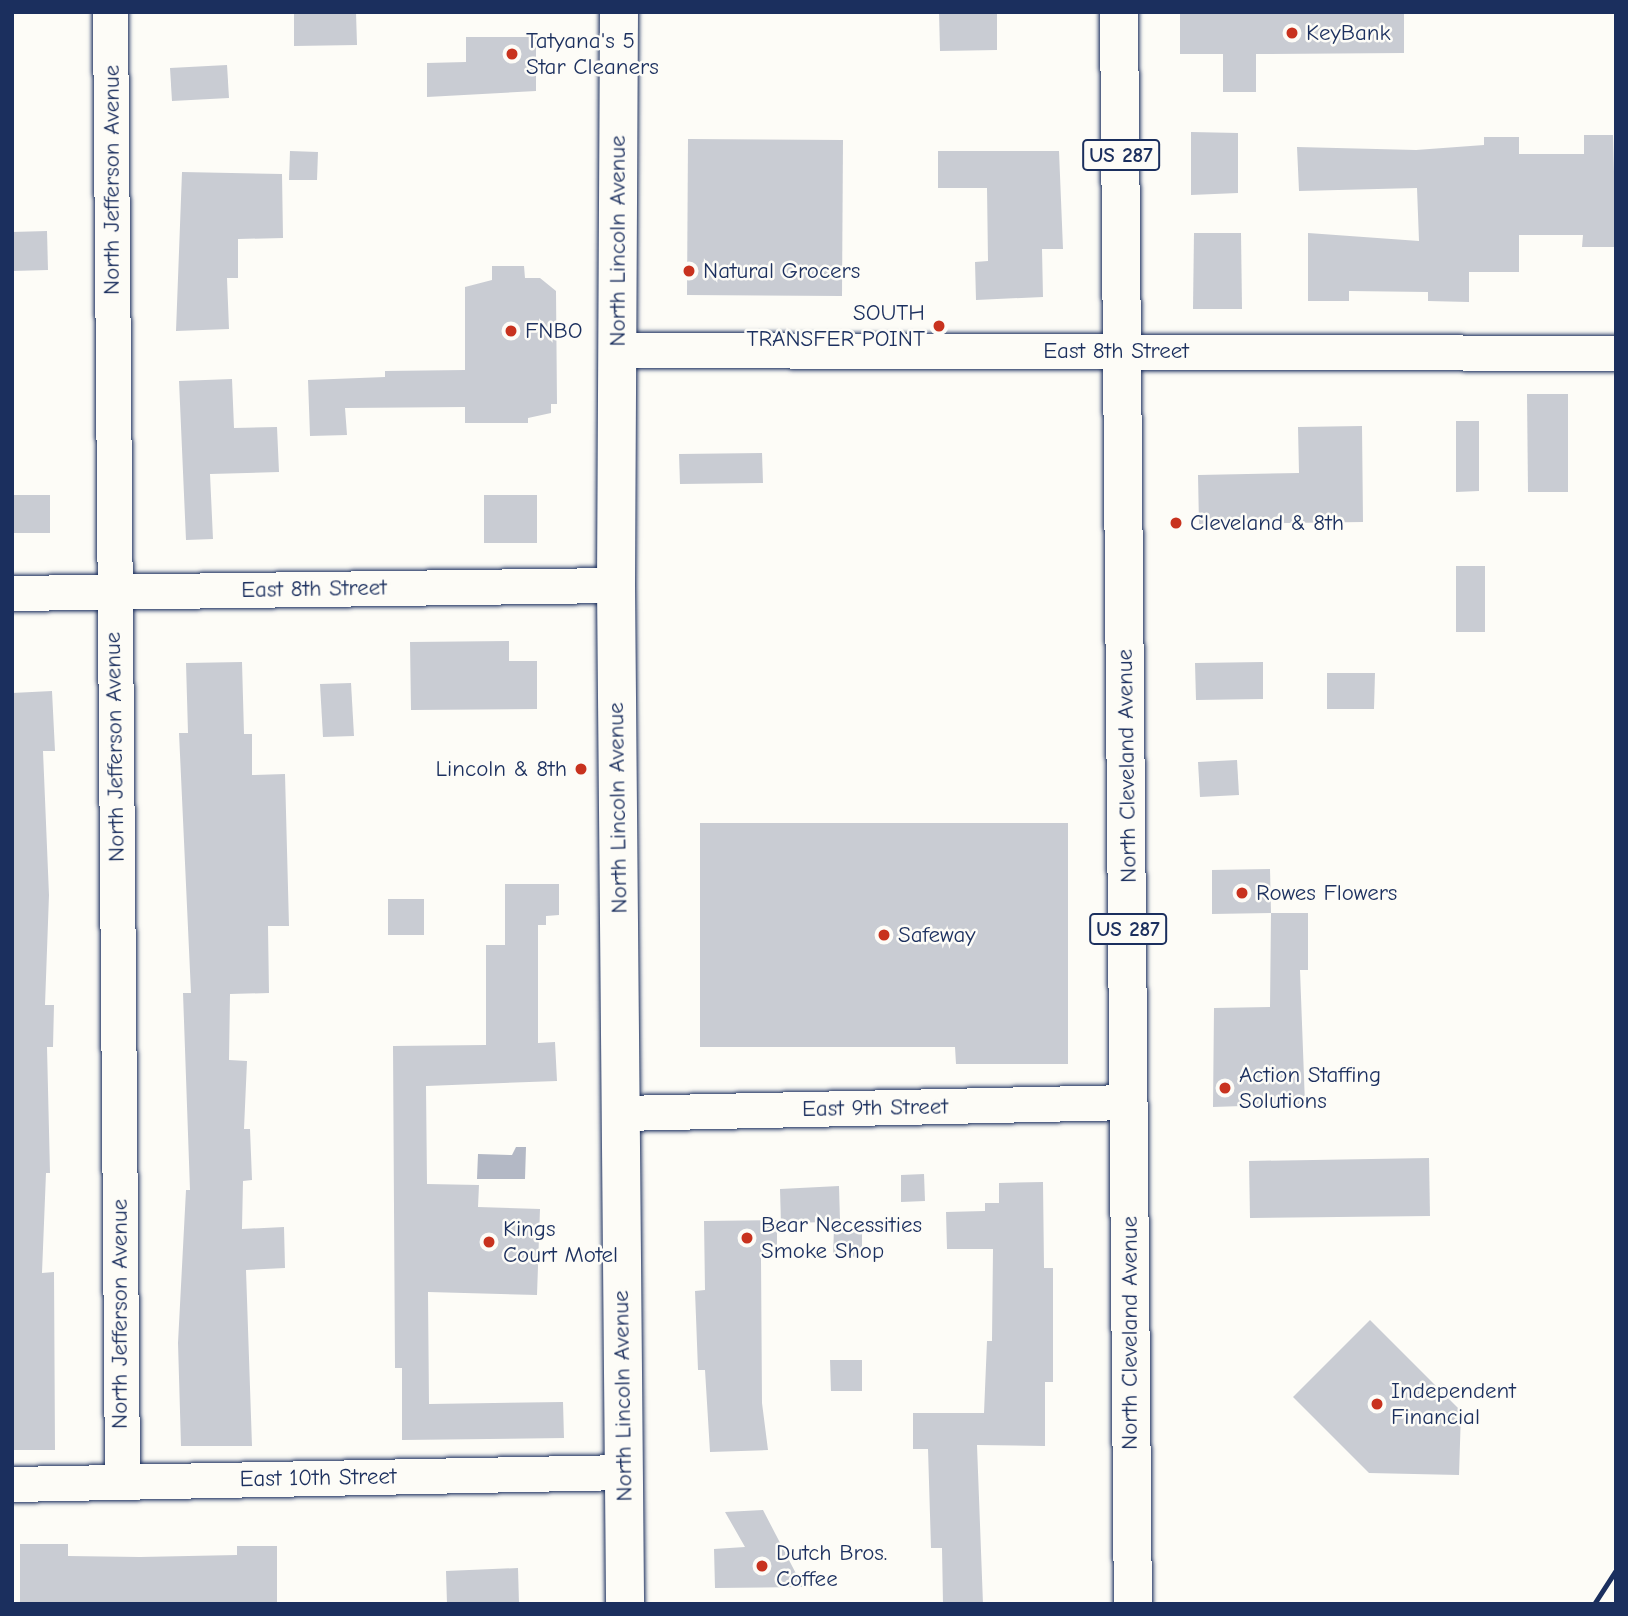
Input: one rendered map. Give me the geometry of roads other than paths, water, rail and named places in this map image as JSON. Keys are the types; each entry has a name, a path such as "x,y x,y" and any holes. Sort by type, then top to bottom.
{"highway":[{"name":"North Lincoln Avenue","path":"619,12 616,585 625,1604"},
{"name":"North Cleveland Avenue","path":"1119,12 1133,1604"}],"street":[{"name":"North Jefferson Avenue","path":"110,12 122,1482"},
{"name":"East 8th Street","path":"617,350 1616,353"},
{"name":"East 8th Street","path":"12,593 616,585"},
{"name":"East 9th Street","path":"621,1113 1129,1102"},
{"name":"East 10th Street","path":"12,1484 624,1472"}],"railway":[{"path":"1594,1604 1616,1570"}],"place":[{"name":"KeyBank","path":"1292,33"},
{"name":"Tatyana's 5 Star Cleaners","path":"512,54"},
{"name":"Natural Grocers","path":"689,271"},
{"name":"SOUTH TRANSFER POINT","path":"939,326"},
{"name":"FNBO","path":"511,331"},
{"name":"Cleveland & 8th","path":"1176,523"},
{"name":"Lincoln & 8th","path":"581,769"},
{"name":"Rowes Flowers","path":"1242,893"},
{"name":"Safeway","path":"884,935"},
{"name":"Action Staffing Solutions","path":"1225,1088"},
{"name":"Bear Necessities Smoke Shop","path":"747,1238"},
{"name":"Kings Court Motel","path":"489,1242"},
{"name":"Independent Financial","path":"1377,1404"},
{"name":"Dutch Bros. Coffee","path":"762,1566"}]}
